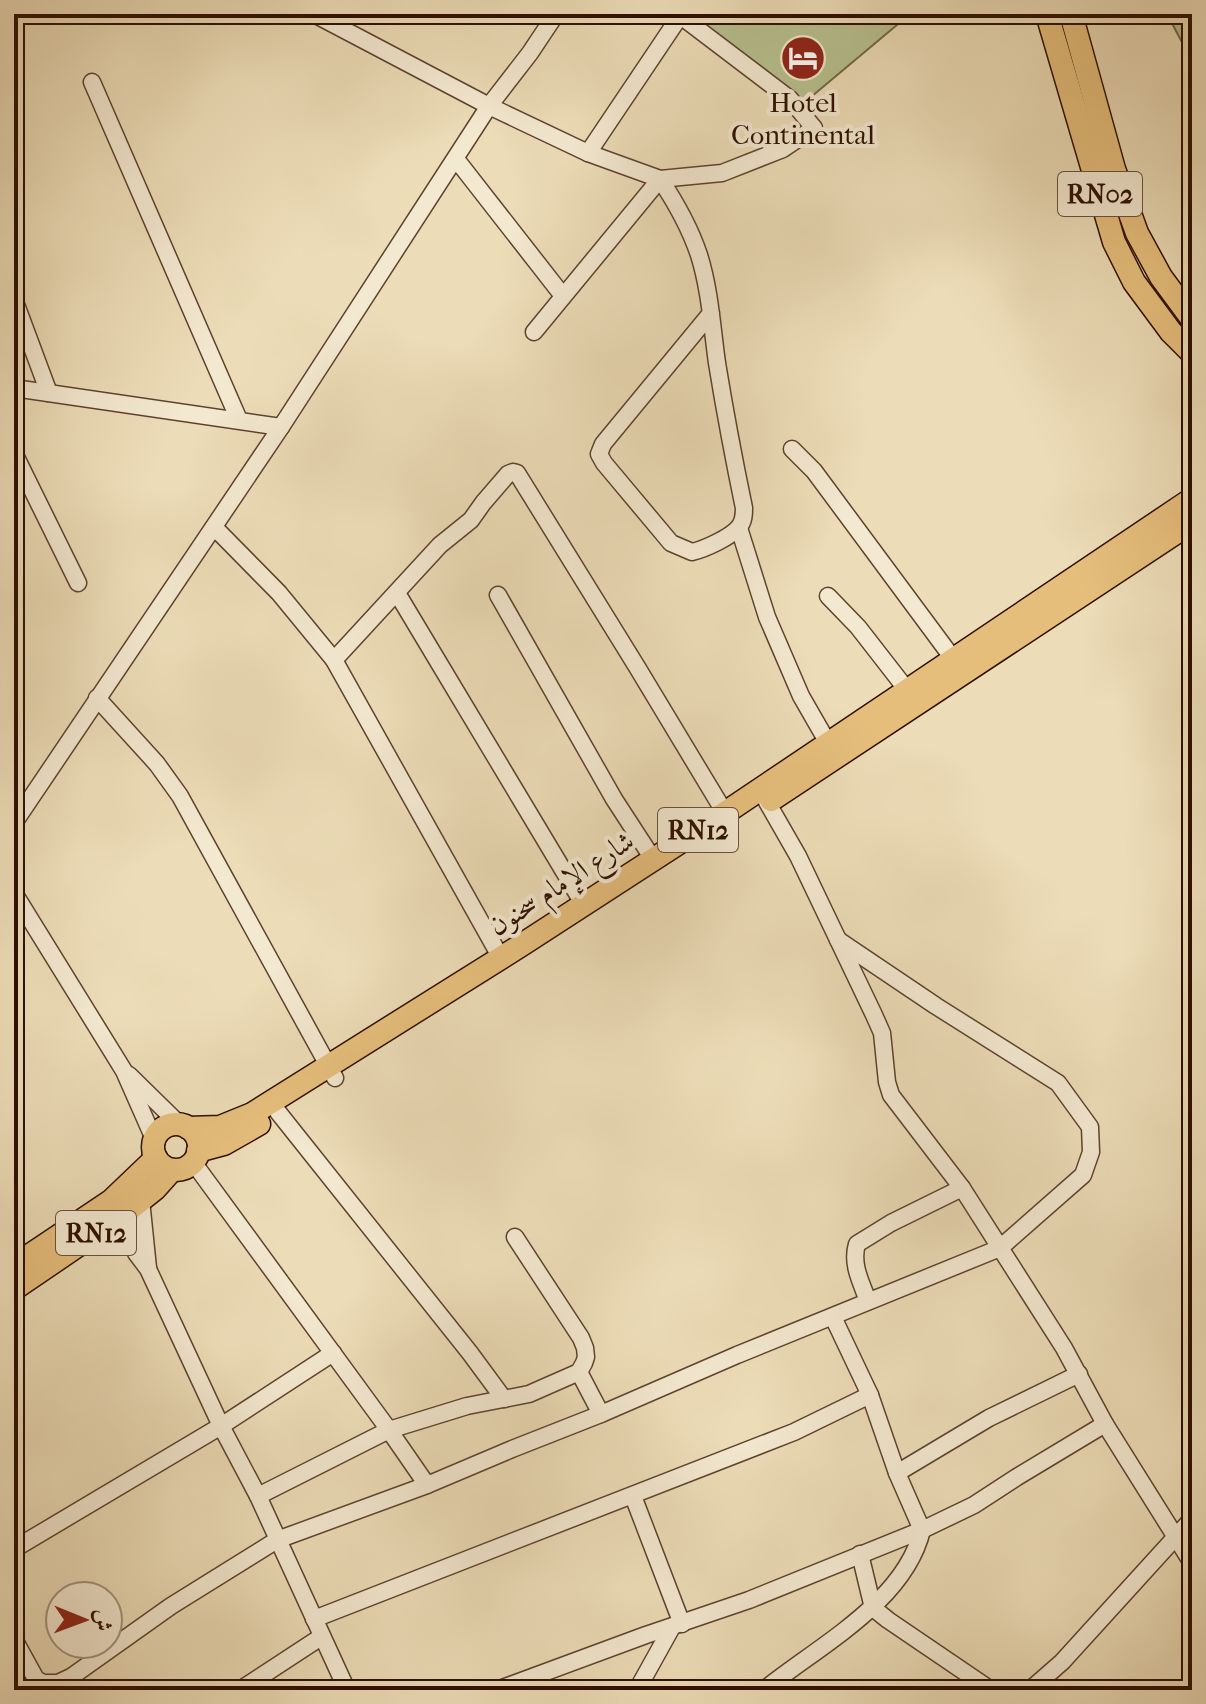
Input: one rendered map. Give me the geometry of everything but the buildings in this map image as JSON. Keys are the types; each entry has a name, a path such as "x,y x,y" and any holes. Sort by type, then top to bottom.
{"main road":[{"name":"RN02","path":"1047,14 1114,242 1134,282 1171,332 1192,353"},
{"name":"RN02","path":"1071,14 1114,169 1137,233 1161,277 1192,319"},
{"name":"شارع الإمام سحنون","path":"959,666 1192,499"},
{"name":"شارع الإمام سحنون","path":"184,1126 220,1127 237,1121 481,988 767,802 959,666 1192,522"},
{"name":"شارع الإمام سحنون","path":"196,1156 224,1144 278,1112 331,1072 828,743 912,697"},
{"name":"RN12","path":"14,1266 116,1208 141,1200 155,1189 161,1156 160,1130 168,1125 184,1126"},
{"path":"184,1126 198,1142 196,1156"},
{"name":"RN12","path":"161,1156 180,1170 196,1156"},
{"name":"RN12","path":"14,1289 116,1208 161,1156"}],"street":[{"path":"314,14 489,106 588,153 660,179 722,173 783,149 814,128 790,99 679,15 588,153"},
{"path":"14,823 281,427 489,106 556,14"},
{"path":"92,82 239,420"},
{"path":"456,159 563,296"},
{"path":"534,332 660,179"},
{"path":"660,179 679,209 698,254 706,283 744,508 739,528 692,552 667,538 599,454 603,444 711,313"},
{"path":"14,299 49,393"},
{"path":"14,388 281,427"},
{"path":"792,449 814,471 959,666"},
{"path":"14,453 78,583"},
{"path":"334,660 440,545 471,520 508,474 519,474 725,813"},
{"path":"214,527 279,593 334,660 501,958"},
{"path":"739,528 767,617 801,696 828,743"},
{"path":"397,593 584,905"},
{"path":"498,595 614,799 653,859"},
{"path":"828,596 858,627 912,697"},
{"path":"97,698 157,764 180,796 331,1072"},
{"path":"767,802 798,856 882,1033 891,1095 962,1188 1079,1374 1105,1424 1192,1563"},
{"path":"14,893 124,1071 161,1156"},
{"path":"14,1639 36,1679 43,1683 58,1683 171,1606 277,1540 427,1485 1000,1248 1083,1175 1091,1152 1090,1127 1058,1083 838,940"},
{"path":"124,1071 184,1126"},
{"path":"278,1112 504,1399"},
{"path":"196,1156 427,1485"},
{"path":"868,1301 855,1266 857,1244 891,1223 962,1188"},
{"path":"141,1200 148,1269"},
{"path":"116,1208 258,1496 347,1690"},
{"path":"258,1496 389,1430 467,1406 529,1394 579,1372 586,1357 581,1338 515,1237"},
{"path":"770,1689 873,1608 915,1553 922,1530 897,1473 870,1395 833,1317"},
{"path":"14,1549 221,1426 333,1353"},
{"path":"579,1372 601,1414"},
{"path":"897,1473 989,1418 1079,1374"},
{"path":"314,1619 794,1432 870,1395"},
{"path":"497,1690 516,1687 749,1600 922,1530 974,1505 1105,1424"},
{"path":"633,1496 677,1626 637,1690"},
{"path":"1030,1690 1062,1662 1192,1519"},
{"path":"860,1554 873,1608 991,1690"},
{"path":"251,1687 321,1637"},
{"path":"1186,1690 1192,1681"}],"green space":[{"name":"Hotel Continental","path":"691,14 910,14 805,102"},
{"path":"1167,14 1192,14 1192,61"}],"waterway":[{"path":"1187,686 1192,698"}],"place":[{"name":"Hotel Continental","path":"803,58"}]}
